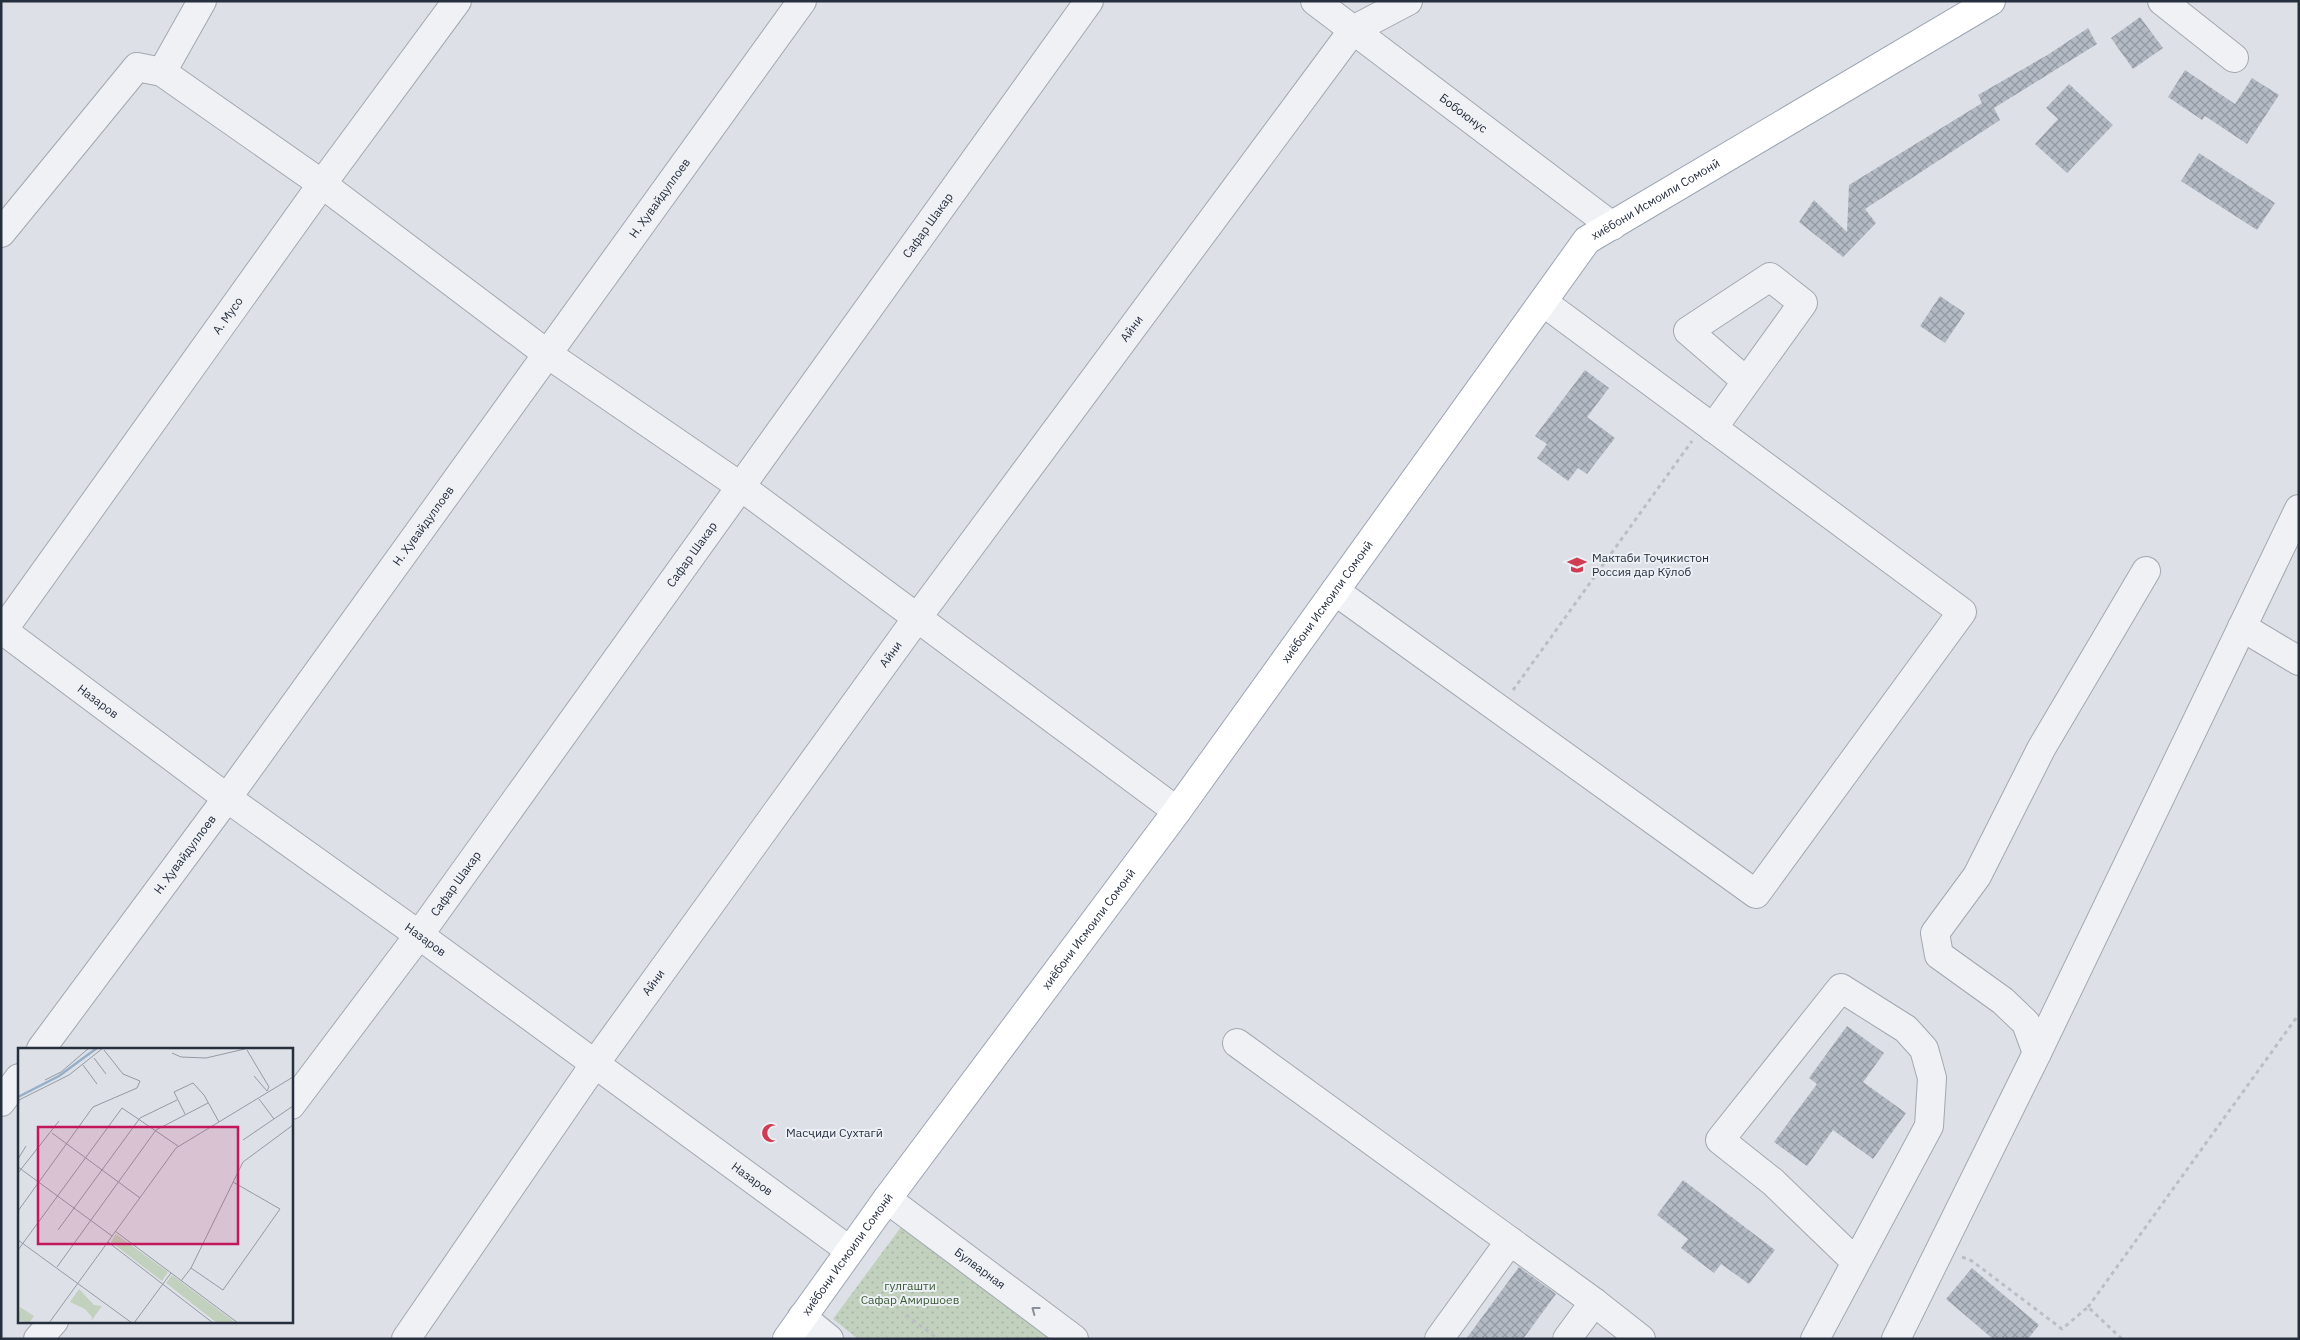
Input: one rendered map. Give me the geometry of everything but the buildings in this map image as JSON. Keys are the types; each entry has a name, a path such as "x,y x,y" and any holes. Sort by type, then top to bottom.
{"main road":[{"name":"хиёбони Исмоили Сомонӣ","path":"794,1328 849,1250 1177,811 1588,240 1990,1"}],"street":[{"path":"162,72 202,1"},
{"name":"А. Мусо","path":"2,631 322,184 457,1"},
{"name":"Н. Ҳувайдуллоев","path":"42,1048 227,798 546,353 802,1"},
{"name":"Сафар Шакар","path":"292,1104 419,935 1089,1"},
{"name":"Бобоюнус","path":"1315,1 1612,226"},
{"name":"Айни","path":"406,1339 594,1065 918,618 1353,30 1408,1"},
{"path":"2162,1 2234,58"},
{"path":"1,233 137,67 162,72 322,184 546,353 740,486 1177,811"},
{"path":"1335,590 1756,894 1962,612 1543,302"},
{"path":"1709,425 1746,381"},
{"path":"1896,1339 2037,1053 2299,509"},
{"path":"2037,1053 2026,1023 2003,1001 1939,955 1935,933 1977,876 2041,748 2146,570"},
{"path":"2242,627 2299,661"},
{"name":"Назаров","path":"2,631 227,798 419,935 849,1250"},
{"path":"1815,1339 1929,1126 1932,1078 1924,1049 1906,1029 1841,988 1720,1140 1773,1182 1856,1262"},
{"path":"1237,1043 1594,1302 1641,1339"},
{"path":"1,1102 18,1079"},
{"name":"Булварная","path":"887,1199 1074,1339"},
{"path":"1439,1339 1510,1241"},
{"path":"1567,1339 1594,1302"},
{"path":"38,1339 53,1322"},
{"path":"794,1328 830,1339"}],"path":[{"path":"1500,709 1709,425"},
{"path":"1941,1247 1972,1261 2062,1329 2088,1307 2299,1014"},
{"path":"2088,1307 2122,1339"},
{"path":"906,1315 938,1339"}],"green space":[{"name":"гулгашти Сафар Амиршоев","path":"901,1227 1051,1339 858,1339 833,1319"}],"place":[{"name":"Мактаби Тоҷикистон Россия дар Кӯлоб","path":"1577,565"},
{"name":"Масҷиди Сухтагӣ","path":"771,1133"}]}
